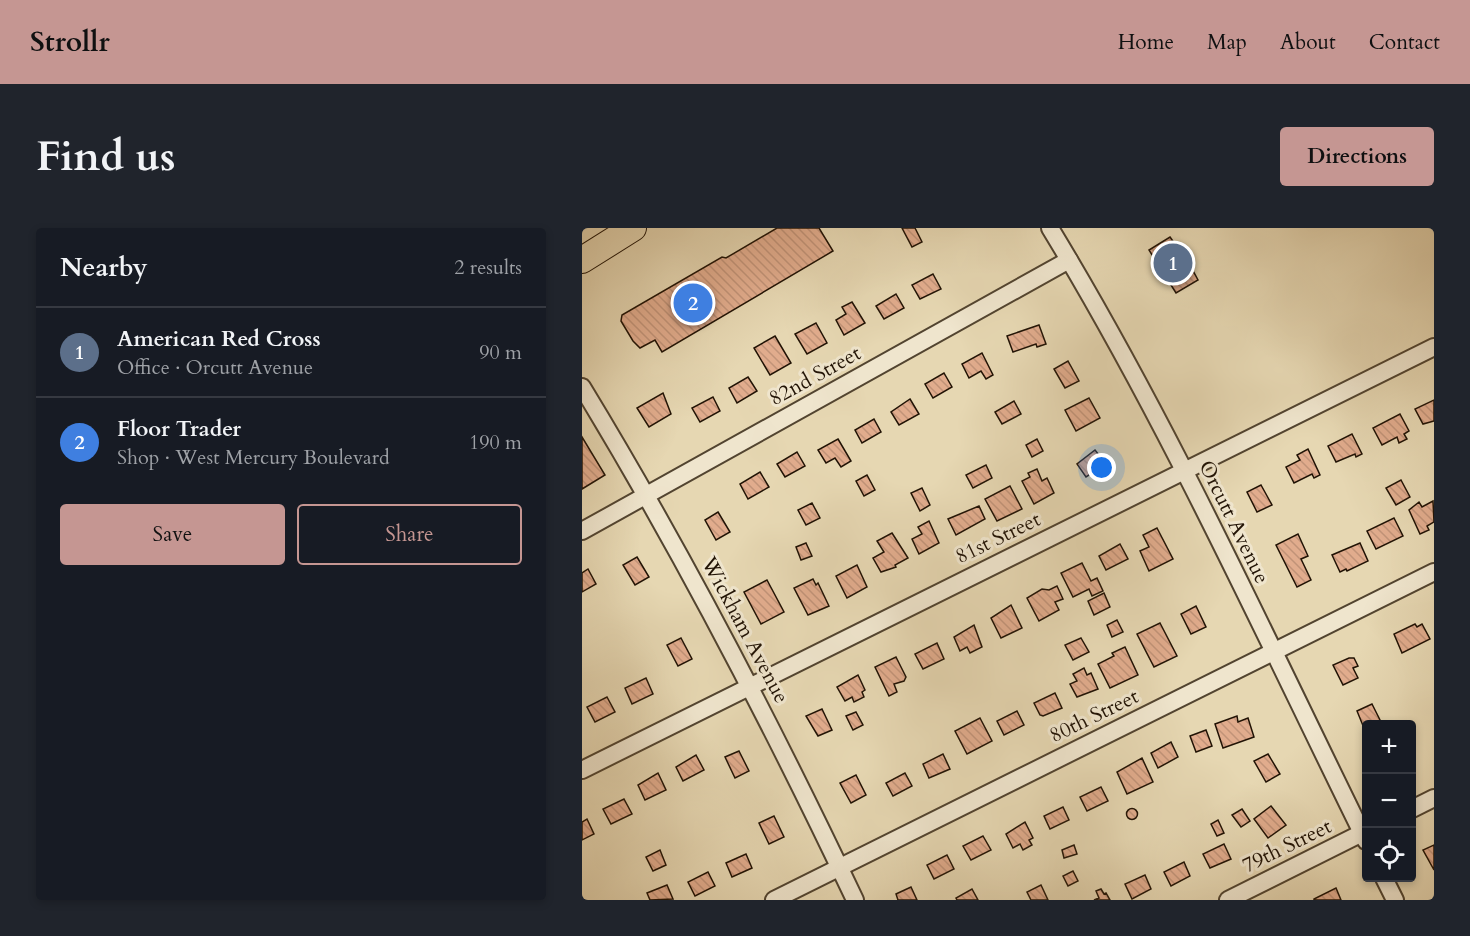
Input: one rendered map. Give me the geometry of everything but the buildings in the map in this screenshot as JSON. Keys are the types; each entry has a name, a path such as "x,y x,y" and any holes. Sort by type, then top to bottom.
{"highway":[{"path":"582,260 633,228"}],"street":[{"name":"Orcutt Avenue","path":"1050,228 1184,471 1362,829"},
{"name":"82nd Street","path":"582,531 1069,260"},
{"name":"81st Street","path":"582,770 1434,347"},
{"name":"Wickham Avenue","path":"582,387 647,494 750,686 855,900"},
{"name":"80th Street","path":"774,900 1434,572"},
{"path":"1416,807 1434,798"},
{"name":"79th Street","path":"1228,900 1362,836"},
{"path":"1386,882 1395,900"}],"place":[{"name":"American Red Cross","path":"1173,263"},
{"name":"Floor Trader","path":"693,303"}]}
